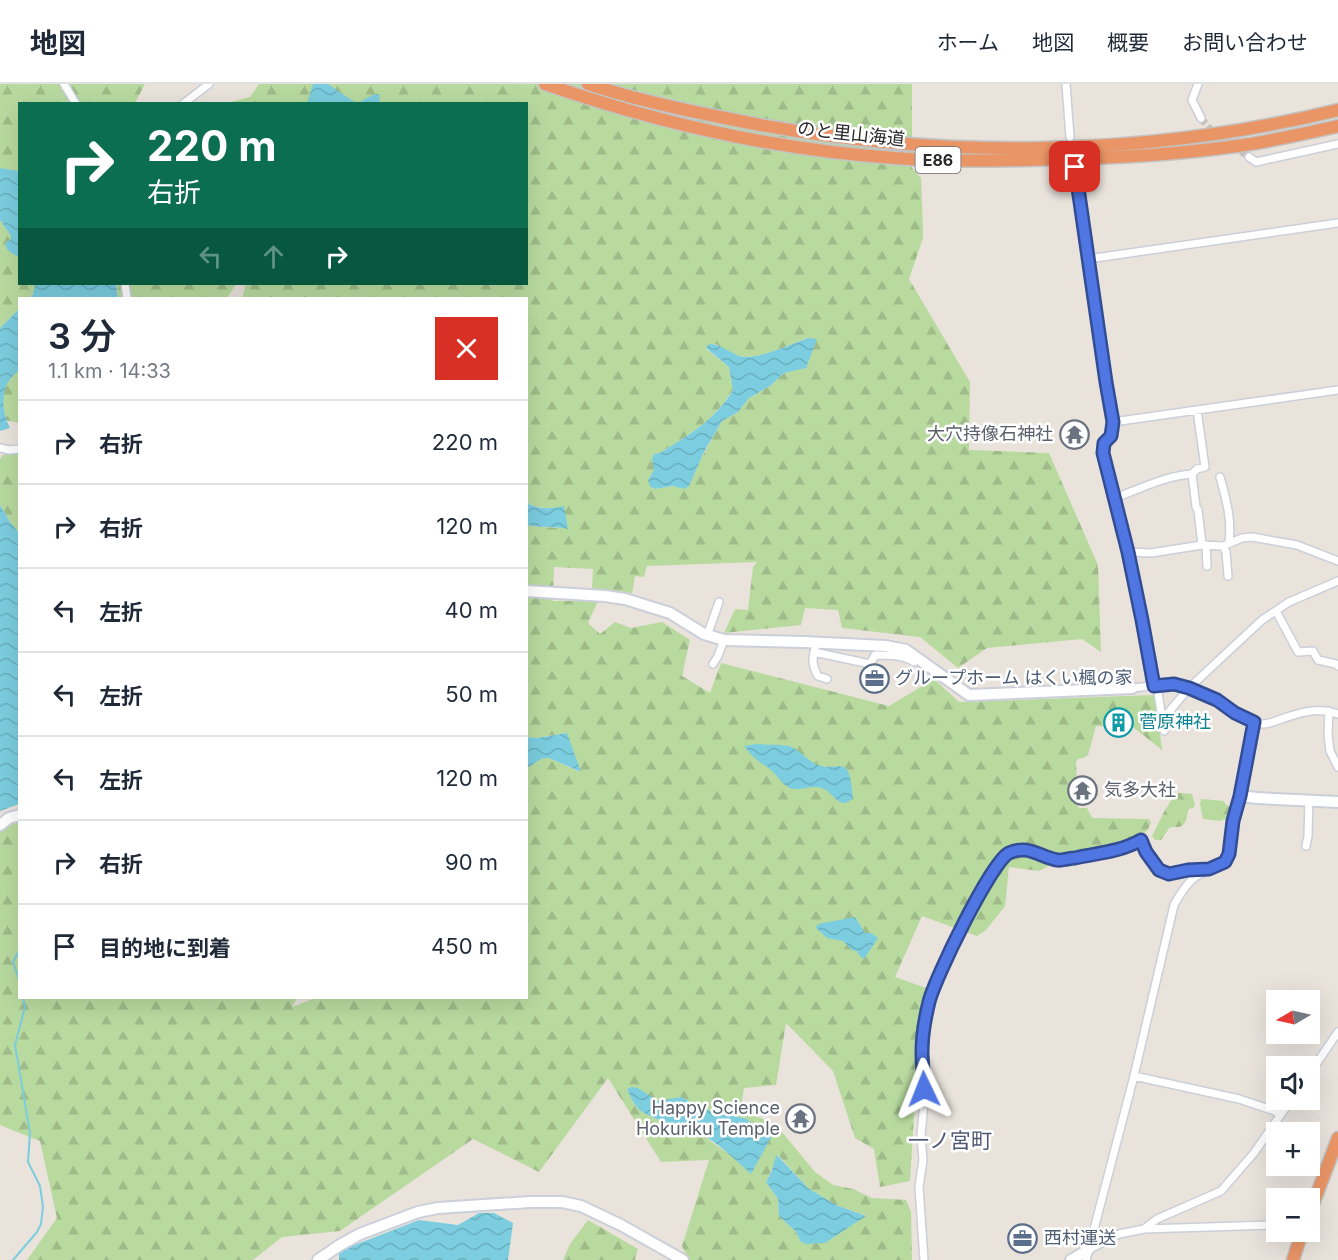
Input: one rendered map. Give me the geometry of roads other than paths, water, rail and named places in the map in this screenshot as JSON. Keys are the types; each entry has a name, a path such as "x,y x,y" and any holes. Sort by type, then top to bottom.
{"highway":[{"name":"のと里山海道","path":"545,84 605,104 678,124 819,150 894,158 958,161 1160,154 1245,145 1338,126"},
{"name":"のと里山海道","path":"588,84 681,109 821,136 958,148 1092,147 1158,141 1241,130 1338,110"},
{"path":"1319,1188 1338,1138"},
{"path":"1293,1260 1299,1242"}],"street":[{"path":"64,84 75,102"},
{"path":"186,102 209,84"},
{"path":"1066,84 1070,137"},
{"path":"1198,84 1192,100 1201,118"},
{"path":"1249,157 1256,162 1338,144"},
{"path":"1075,167 1113,422 1111,436 1104,443 1103,453 1128,552 1164,731"},
{"path":"1088,259 1338,223"},
{"path":"1113,422 1338,390"},
{"path":"1114,498 1162,480 1192,474 1205,467 1197,410"},
{"path":"0,448 18,449"},
{"path":"1192,474 1207,566"},
{"path":"1220,477 1228,509 1230,531 1226,544 1228,576"},
{"path":"1128,552 1151,553 1226,544 1252,537 1297,545 1338,561"},
{"path":"1162,720 1189,688 1262,620 1289,602 1338,581"},
{"path":"528,591 625,599 670,613 707,636 724,640 815,647 886,646 906,650 969,695 1174,684 1217,700 1235,713 1261,724 1314,710 1338,714"},
{"path":"707,636 719,602"},
{"path":"1276,611 1298,652 1313,651 1318,660 1338,666"},
{"path":"713,664 724,640"},
{"path":"815,647 870,664 875,655 889,655 909,658 920,666 933,669"},
{"path":"815,647 812,659 814,668 818,676 827,679"},
{"path":"1329,711 1330,751 1338,766"},
{"path":"1087,1255 1134,1076 1174,905 1191,879 1228,859 1233,821 1254,722"},
{"path":"1240,796 1338,802"},
{"path":"1306,846 1309,800"},
{"path":"0,825 9,818 18,816"},
{"path":"924,1260 919,1187 923,1160 921,1136 924,1102 922,1051 924,1028 930,999 940,974 994,869 1007,854 1020,850 1031,850 1058,861 1113,852 1141,840 1146,852 1162,872 1169,874 1209,869"},
{"path":"1320,1058 1338,1032"},
{"path":"1134,1076 1239,1099 1275,1111 1280,1115"},
{"path":"1144,1229 1157,1219 1221,1191 1254,1153 1284,1110"},
{"path":"318,1260 360,1234 418,1212 438,1208 562,1202 581,1206 600,1214 683,1260"},
{"path":"1071,1260 1087,1255 1119,1234 1144,1229 1266,1225"}],"water":[{"path":"313,84 328,84 355,102 307,102"},
{"path":"379,94 380,102 359,102 372,96"},
{"path":"0,168 18,171 18,256 7,248 5,243 11,239 11,236 0,220"},
{"path":"35,285 116,285 118,297 31,297"},
{"path":"18,310 18,372 8,382 3,405 10,428 0,431 0,328"},
{"path":"808,338 817,339 806,368 784,373 770,386 749,398 738,412 722,421 704,452 689,486 684,489 673,486 655,489 650,486 648,480 654,470 652,459 654,454 660,453 701,426 726,401 733,390 729,367 706,348 709,344 746,357 774,351"},
{"path":"528,503 544,508 564,506 568,529 528,525"},
{"path":"0,505 18,532 18,804 0,811"},
{"path":"567,733 581,772 549,758 543,758 528,767 528,737"},
{"path":"756,744 789,746 816,764 824,767 844,767 850,776 853,798 844,803 822,788 787,787 744,746"},
{"path":"855,917 865,933 871,933 878,938 864,959 843,941 827,938 816,928 818,924"},
{"path":"638,1088 658,1101 681,1097 707,1110 747,1119 755,1128 773,1134 751,1174 706,1137 695,1134 677,1135 666,1124 641,1111 627,1089"},
{"path":"777,1155 808,1188 836,1205 866,1216 825,1243 801,1242 796,1232 779,1216 778,1199 766,1182"},
{"path":"479,1213 494,1213 513,1223 508,1260 339,1260 339,1251 419,1220 458,1225"}],"waterway":[{"path":"18,953 13,962 18,976"},
{"path":"13,1260 37,1232 41,1224 43,1207 40,1186 28,1162 30,1133 15,1045 25,1007 23,999"}],"tunnel":[{"path":"1201,118 1209,128 1249,157"}],"place":[{"name":"大穴持像石神社","path":"1074,434"},
{"name":"グループホーム はくい楓の家","path":"874,678"},
{"name":"菅原神社","path":"1118,722"},
{"name":"気多大社","path":"1083,790"},
{"name":"Happy Science Hokuriku Temple","path":"801,1118"},
{"name":"西村運送","path":"1023,1238"}],"district":[{"name":"一ノ宮町","path":"950,1141"}]}
